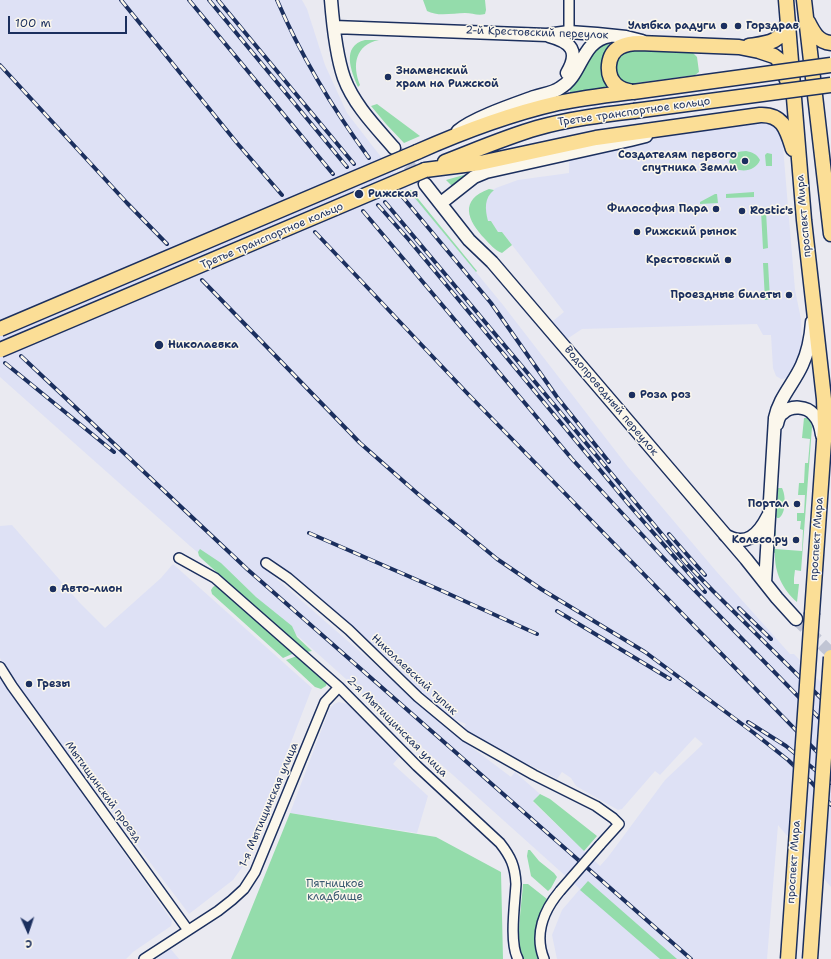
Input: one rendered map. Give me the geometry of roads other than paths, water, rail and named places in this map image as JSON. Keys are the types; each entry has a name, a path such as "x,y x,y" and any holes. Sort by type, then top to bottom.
{"main road":[{"path":"331,0 341,69 348,88 362,109 394,148"},
{"name":"проспект Мира","path":"786,0 799,165 824,399 824,449 788,959"},
{"path":"804,0 831,234"},
{"path":"805,16 817,37 822,41 831,43"},
{"name":"2-й Крестовский переулок","path":"739,47 773,42 783,33 788,22"},
{"name":"2-й Крестовский переулок","path":"334,27 547,35 569,32 615,36 652,42 739,47 767,53 778,59 794,97"},
{"path":"532,98 558,84 567,74 573,62 573,52 570,45 547,35"},
{"path":"448,140 465,125 561,88 572,77 591,45 598,39 615,36"},
{"path":"633,92 623,89 612,80 608,68 611,55 615,50 624,45 652,42"},
{"name":"Третье транспортное кольцо","path":"0,329 417,152 499,120 532,109 580,99 831,65"},
{"name":"Третье транспортное кольцо","path":"0,350 425,177 506,138 538,128 583,117 831,84"},
{"path":"425,177 583,140 753,115 771,116 782,121 799,165"},
{"path":"441,203 474,177 486,172 630,140 672,127"},
{"name":"Водопроводный переулок","path":"425,177 441,203 469,240 492,262 796,619"},
{"path":"765,583 776,411 802,365 809,344 812,328 813,304"},
{"path":"774,438 780,416 788,409 801,408 811,411 815,415 821,429 824,449"},
{"path":"724,534 733,539 739,540 750,538 762,528 769,515"},
{"name":"проспект Мира","path":"810,959 831,657"}],"street":[{"path":"569,0 569,32"},
{"name":"2-я Мытищинская улица","path":"179,558 215,578 339,687 417,766 500,843 513,864 516,884 514,948 518,959"},
{"name":"Николаевский тупик","path":"266,564 288,578 349,630 418,697 465,736 534,775 596,806 619,824 550,902 542,923 540,942 544,959"},
{"name":"Мытищинский проезд","path":"0,667 12,686 188,930"},
{"name":"1-я Мытищинская улица","path":"144,959 232,900 250,881 325,702 339,687"}],"tunnel":[{"path":"397,151 425,184"},
{"path":"796,619 831,653"}],"railway":[{"path":"121,0 237,143 282,195"},
{"path":"189,0 333,174"},
{"path":"209,0 347,167"},
{"path":"218,0 354,164"},
{"path":"277,0 286,21 318,82 369,158"},
{"path":"0,65 127,203 167,244"},
{"path":"401,195 491,303 557,397 609,462"},
{"path":"385,202 686,563 831,708"},
{"path":"378,205 409,240 630,506 705,592"},
{"path":"363,211 572,459 670,565 831,730"},
{"path":"315,232 467,393 831,766"},
{"path":"202,280 360,443 418,494 497,559 541,589 645,652 754,733 788,760 812,783 831,805"},
{"path":"21,356 247,569 691,959"},
{"path":"5,363 114,452"},
{"path":"309,533 537,634"},
{"path":"669,534 705,575"},
{"path":"739,608 771,639"},
{"path":"557,611 670,679"},
{"path":"748,722 786,746 831,783"}],"place":[{"name":"Улыбка радуги","path":"724,26"},
{"name":"Горздрав","path":"738,26"},
{"name":"Знаменский храм на Рижской","path":"388,77"},
{"name":"Создателям первого спутника Земли","path":"745,161"},
{"name":"Рижская","path":"359,194"},
{"name":"Философия Пара","path":"716,209"},
{"name":"Rostic's","path":"742,211"},
{"name":"Рижский рынок","path":"637,232"},
{"name":"Крестовский","path":"728,260"},
{"name":"Проездные билеты","path":"789,295"},
{"name":"Николаевка","path":"159,345"},
{"name":"Роза роз","path":"632,395"},
{"name":"Портал","path":"797,504"},
{"name":"Колесо.ру","path":"796,540"},
{"name":"Авто-лион","path":"53,589"},
{"name":"Грезы","path":"29,684"}],"park label":[{"name":"Пятницкое кладбище","path":"335,890"}]}
